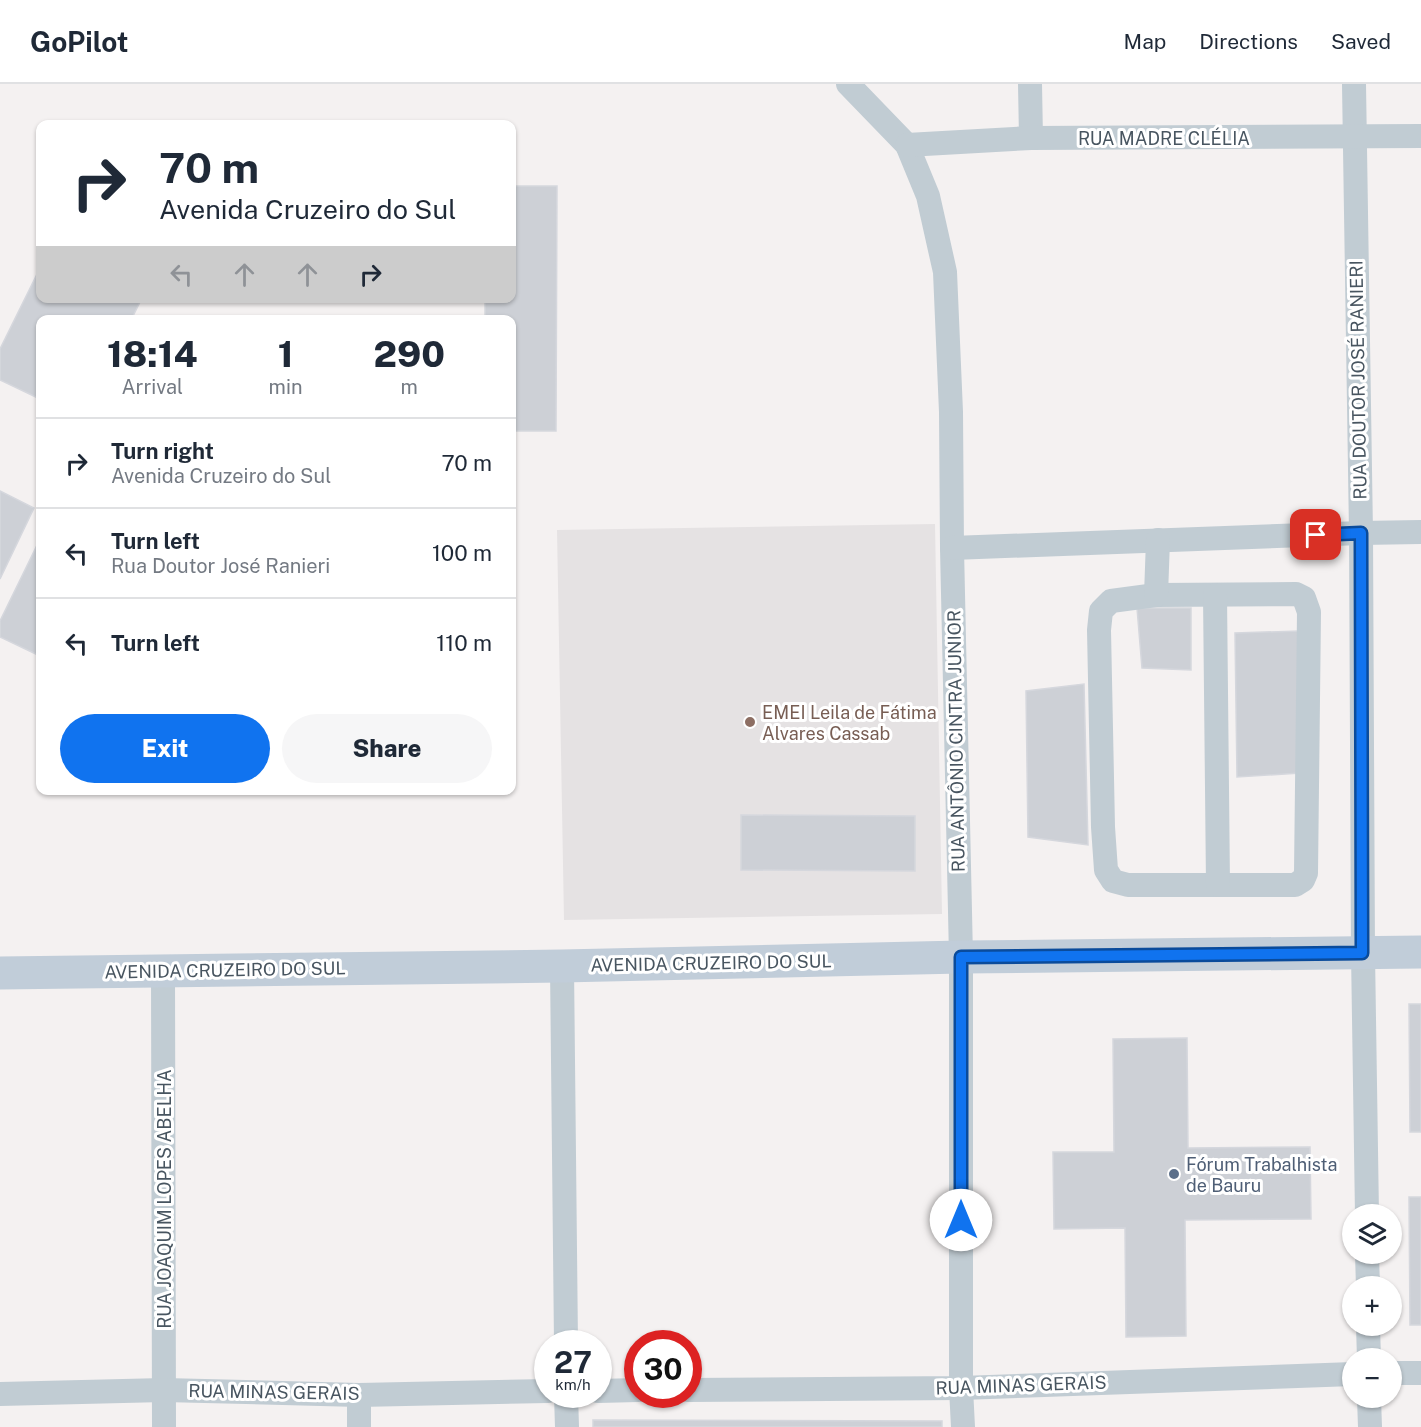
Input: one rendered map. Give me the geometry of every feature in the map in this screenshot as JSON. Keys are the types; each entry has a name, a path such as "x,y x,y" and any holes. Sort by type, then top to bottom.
{"street":[{"name":"RUA ANTÔNIO CINTRA JUNIOR","path":"848,84 907,145 928,196 945,272 951,412 961,957 961,1388 963,1427"},
{"path":"1030,84 1031,138"},
{"name":"RUA DOUTOR JOSÉ RANIERI","path":"1354,84 1361,533 1362,953 1367,1204"},
{"name":"RUA MADRE CLÉLIA","path":"907,145 1031,138 1421,136"},
{"path":"952,548 1421,532"},
{"path":"1156,595 1158,540"},
{"path":"1296,594 1304,598 1309,612 1306,873 1303,880 1294,885 1128,885 1113,880 1106,870 1100,711 1099,630 1101,611 1111,601 1156,595 1296,594"},
{"path":"1215,595 1218,885"},
{"name":"AVENIDA CRUZEIRO DO SUL","path":"0,973 1421,952"},
{"path":"562,966 566,1330"},
{"name":"RUA JOAQUIM LOPES ABELHA","path":"163,971 164,1427"},
{"path":"1402,1373 1421,1373"},
{"name":"RUA MINAS GERAIS","path":"702,1390 961,1388 1342,1374"},
{"name":"RUA MINAS GERAIS","path":"0,1394 164,1390 358,1395 534,1391"},
{"path":"358,1395 359,1427"},
{"path":"566,1408 567,1427"},
{"path":"1370,1408 1370,1427"}],"shaded area":[{"name":"EMEI Leila de Fátima Alvares Cassab","path":"935,524 942,914 564,920 557,530"}],"building":[{"path":"516,186 557,186 556,431 516,431 516,315 485,315 485,303 516,303"},
{"path":"36,276 36,303 140,303 134,315 36,315 36,397 0,380 0,349"},
{"path":"0,491 34,508 0,579"},
{"path":"36,547 36,654 0,637 0,621"},
{"path":"1137,608 1191,608 1191,670 1142,668"},
{"path":"1300,631 1300,773 1237,777 1235,633"},
{"path":"1084,684 1088,845 1028,837 1026,691"},
{"path":"741,815 915,816 915,871 741,870"},
{"path":"1409,1004 1421,1004 1421,1132 1410,1132"},
{"path":"1187,1038 1188,1148 1310,1147 1311,1219 1185,1220 1186,1336 1126,1337 1125,1228 1054,1229 1053,1152 1114,1152 1113,1039"},
{"path":"1409,1197 1421,1197 1421,1325 1410,1325"},
{"path":"593,1420 942,1421 942,1427 593,1427"}],"place":[{"name":"EMEI Leila de Fátima Alvares Cassab","path":"750,722"},
{"name":"Fórum Trabalhista de Bauru","path":"1174,1174"}],"route":[{"path":"961,1220 961,957 1362,953 1361,533 1316,535"}]}
